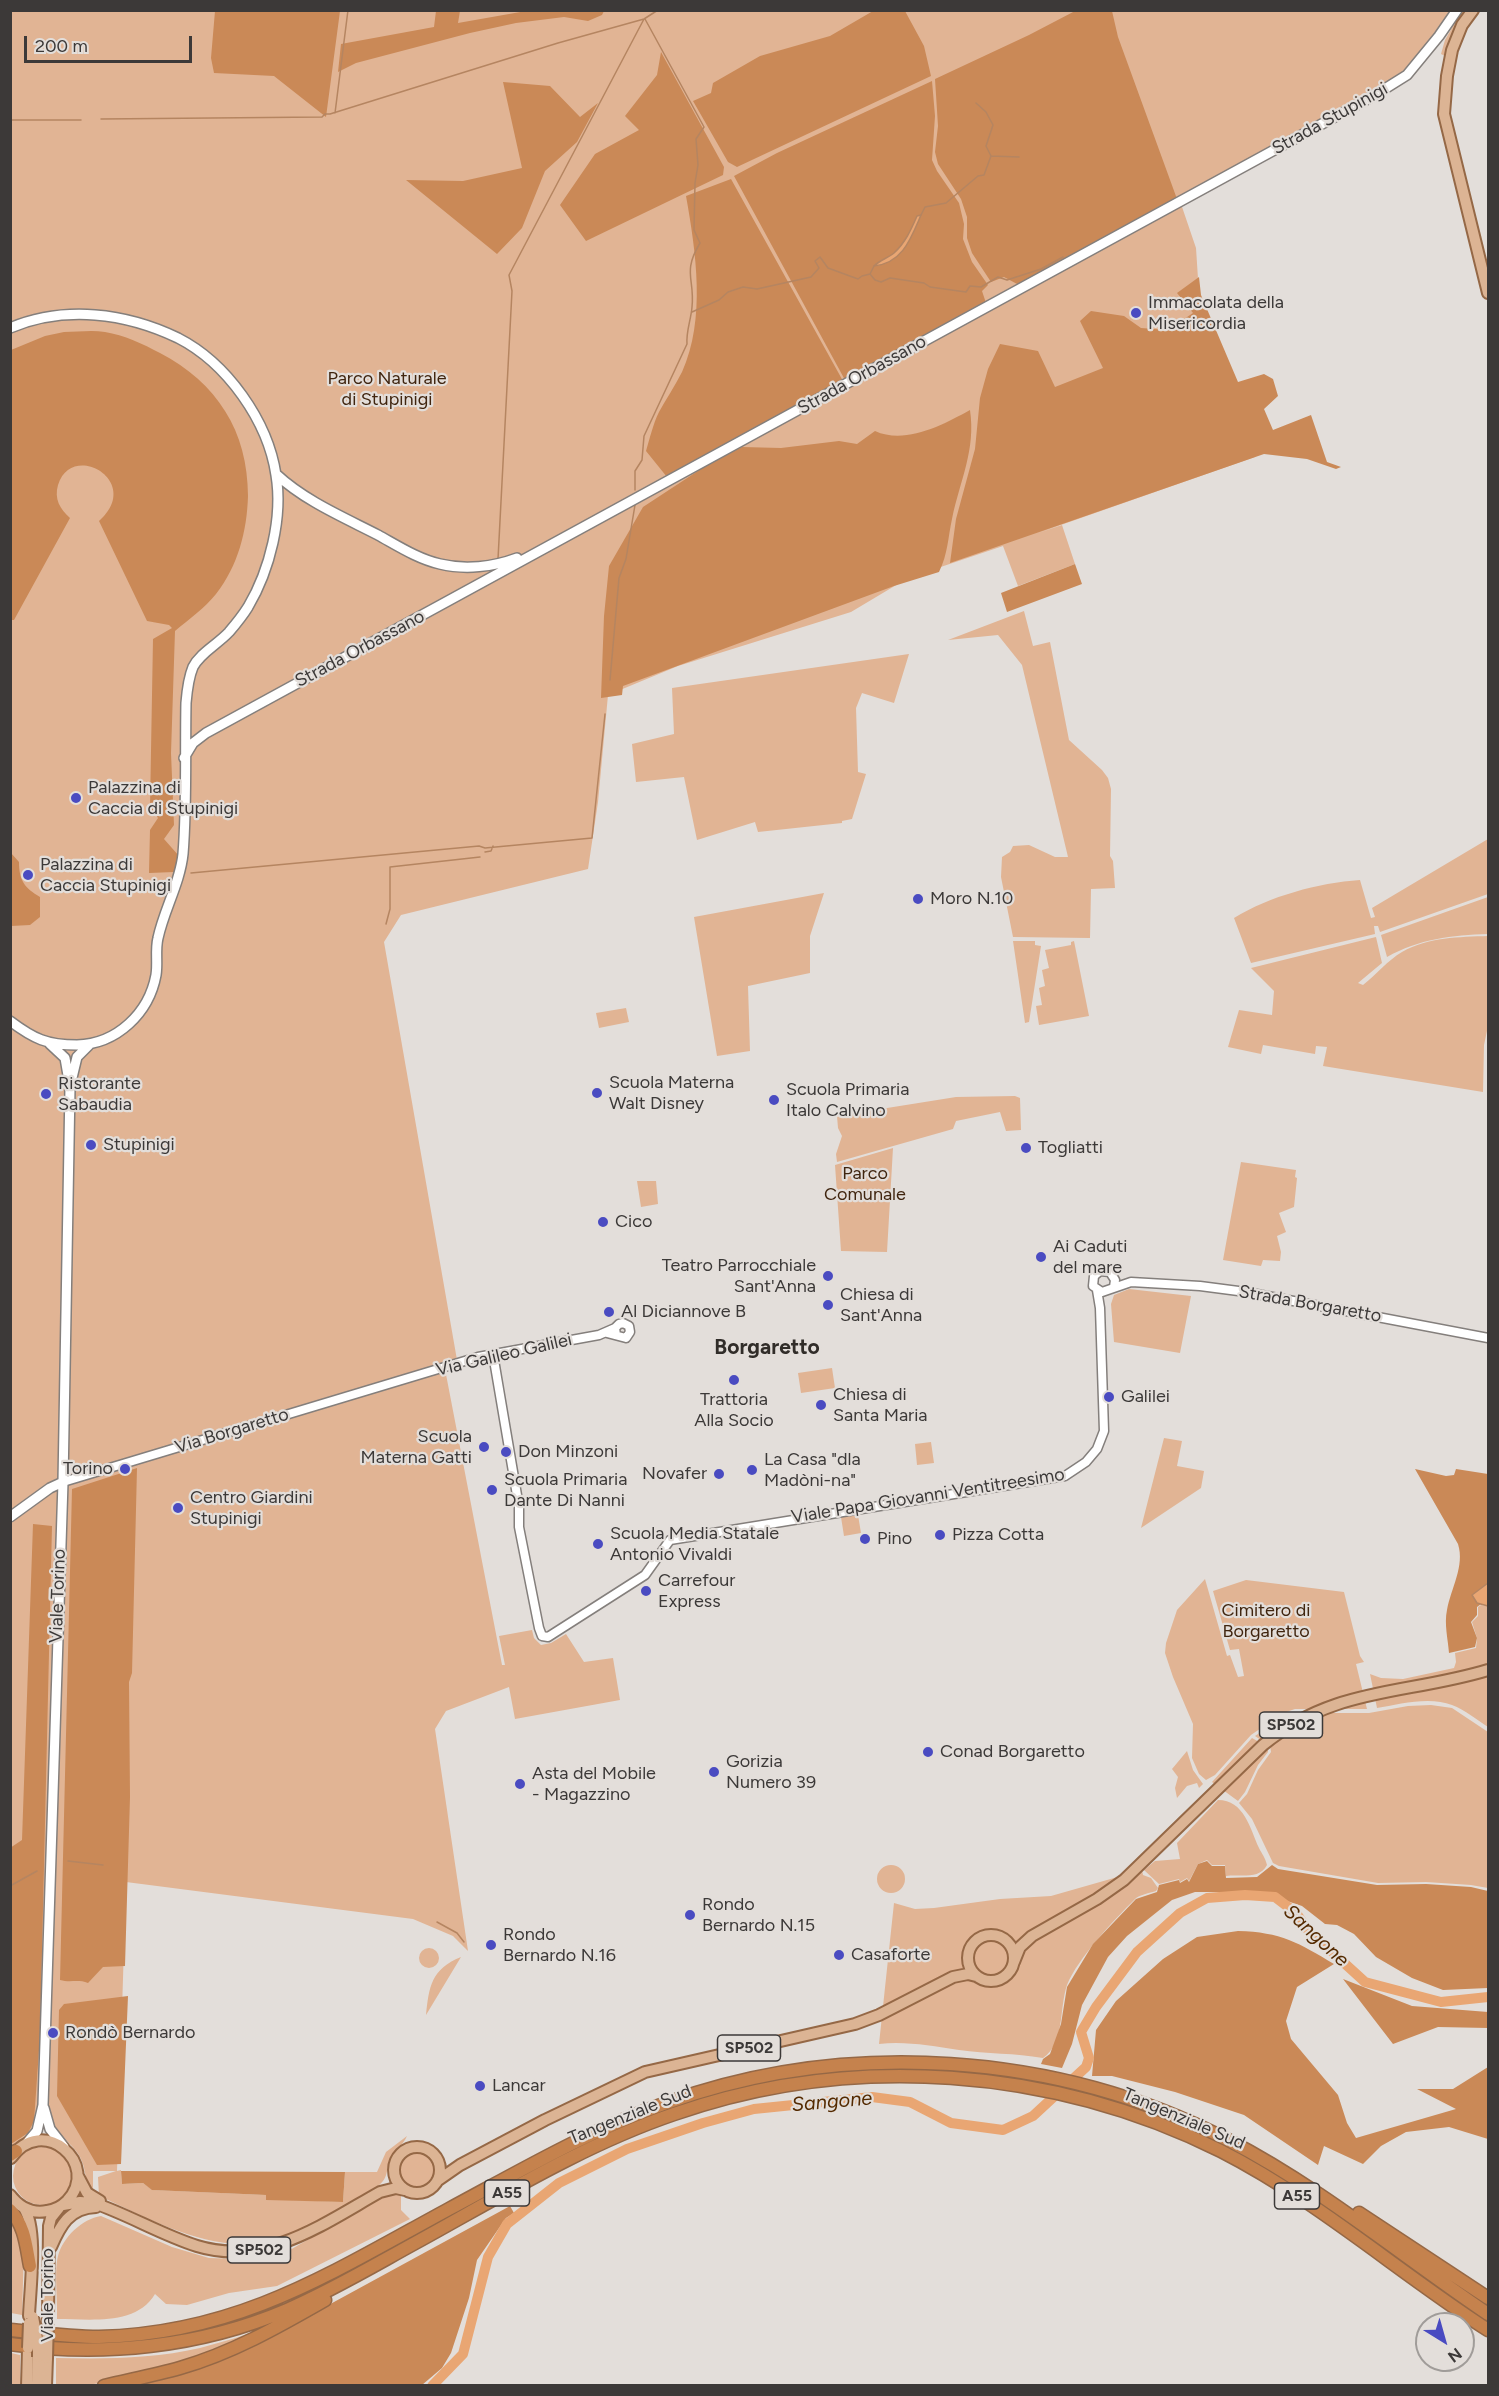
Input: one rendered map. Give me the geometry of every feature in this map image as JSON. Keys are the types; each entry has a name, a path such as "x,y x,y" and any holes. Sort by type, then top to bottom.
{"highway":[{"name":"Tangenziale Sud","path":"10,2330 66,2336 124,2335 195,2325 239,2314 313,2283 595,2132 667,2102 725,2085 796,2071 880,2063 957,2065 1028,2074 1130,2099 1194,2124 1227,2139 1295,2178 1488,2314"},
{"name":"Tangenziale Sud","path":"10,2344 67,2349 128,2348 171,2343 219,2333 266,2318 309,2300 596,2146 674,2114 720,2100 773,2088 846,2078 911,2076 975,2079 1015,2085 1085,2101 1152,2121 1221,2151 1287,2189 1488,2330"},
{"path":"1295,2178 1357,2212 1488,2298"},
{"path":"10,2210 20,2222 30,2266"},
{"path":"104,2385 180,2368 238,2347 359,2281 403,2249"}],"main road":[{"name":"Strada Stupinigi","path":"1180,201 1394,84 1417,64 1457,10"},
{"path":"1473,10 1462,26 1452,50 1444,114 1488,293"},
{"name":"Strada Orbassano","path":"184,758 193,743 206,733 480,584 508,565 544,548 1180,201"},
{"path":"10,328 39,319 91,314 141,323 184,341 217,366 233,383 261,428 276,474 275,520 271,548 261,579 248,607 229,632 194,665 189,678 184,758 183,856 157,939 156,974 150,995 143,1009 124,1029 111,1037 89,1044 50,1044"},
{"name":"Strada Orbassano","path":"276,474 292,489 420,557 454,567 508,565"},
{"path":"454,567 480,573 482,578 480,584"},
{"path":"10,1021 30,1036 50,1044 65,1058 70,1087"},
{"path":"70,1087 77,1057 89,1044"},
{"name":"Viale Torino","path":"16,2152 37,2131 44,2106 63,1482 70,1087"},
{"path":"10,1517 50,1488 63,1482"},
{"name":"SP502","path":"61,2206 86,2201 203,2247 226,2251 251,2251 275,2247 294,2240 380,2192 396,2188 420,2193 433,2187 437,2181 460,2164 645,2072 865,2021 953,1977 968,1974 987,1981 999,1980 1009,1973 1020,1947 1032,1936 1105,1894 1124,1880 1263,1745 1300,1719 1348,1700 1488,1670"},
{"name":"SP502","path":"953,1977 968,1958 970,1948 980,1937 989,1935 1017,1939 1032,1936"},
{"path":"1002,1938 1013,1951 1014,1962"},
{"path":"968,1958 971,1970 976,1976"},
{"name":"Viale Torino","path":"44,2106 50,2128 64,2147"},
{"path":"16,2152 37,2140 48,2141 64,2147 74,2161 78,2175"},
{"name":"SP502","path":"380,2192 389,2182 397,2158 408,2149 420,2147 435,2156 460,2164"},
{"path":"435,2156 440,2168 437,2181"},
{"path":"393,2172 397,2182 405,2190"},
{"name":"Viale Torino","path":"27,2385 38,2357 48,2318 50,2222 71,2196 78,2175"},
{"name":"SP502","path":"78,2175 83,2188 91,2197 130,2217"},
{"path":"10,2195 24,2208 40,2212 61,2206"},
{"name":"SP502","path":"48,2253 61,2224 68,2217 89,2207 109,2209"},
{"name":"Viale Torino","path":"24,2208 31,2226 29,2304 38,2357 46,2385"},
{"path":"37,2385 38,2357"}],"street":[{"name":"Strada Borgaretto","path":"1097,1290 1093,1282 1096,1274 1106,1270 1112,1285 1131,1282 1200,1286 1246,1292 1488,1338"},
{"path":"1097,1290 1112,1285"},
{"name":"Viale Papa Giovanni Ventitreesimo","path":"1100,1308 1112,1285"},
{"name":"Viale Papa Giovanni Ventitreesimo","path":"493,1354 519,1507 519,1527 540,1632 543,1637 548,1637 645,1575 670,1540 940,1495 1044,1481 1074,1472 1097,1449 1104,1431 1100,1308 1097,1290"},
{"name":"Via Galileo Galilei","path":"402,1379 493,1354 612,1332"},
{"name":"Via Borgaretto","path":"63,1482 402,1379"}],"green space":[{"name":"Parco Naturale di Stupinigi","path":"11,11 1468,11 1454,33 1445,56 1441,54 1445,40 1453,26 1404,76 1180,201 1196,248 1199,294 1238,390 1255,457 1038,533 1062,525 1075,564 1018,586 1003,546 908,578 851,612 678,666 608,695 598,802 588,869 401,915 384,942 457,1360 444,1364 502,1665 505,1665 499,1636 532,1630 534,1638 541,1645 551,1643 566,1634 584,1662 613,1658 620,1700 515,1719 509,1687 446,1711 435,1729 468,1951 453,1936 413,1919 126,1882 117,2171 121,2170 122,2184 143,2183 153,2190 266,2195 266,2199 343,2202 345,2172 377,2172 386,2152 407,2136 392,2157 384,2180 377,2187 299,2231 274,2240 251,2244 229,2243 184,2233 99,2196 98,2177 116,2171 93,2171 93,2193 80,2157 54,2126 51,2119 35,2125 31,2133 11,2149"},
{"path":"1024,611 1033,646 1050,642 1069,740 1102,770 1108,778 1111,789 1110,856 1113,861 1115,888 1091,889 1090,938 1013,937 1001,877 1002,857 1010,852 1013,846 1029,845 1055,857 1068,857 1022,665 998,635 948,640"},
{"path":"909,654 894,703 862,693 856,708 858,772 866,774 852,819 842,821 842,823 758,832 755,822 697,840 684,777 636,782 632,744 674,734 672,688"},
{"path":"1488,839 1488,894 1380,932 1378,926 1374,926 1375,934 1251,963 1234,918 1248,910 1295,892 1328,884 1360,880 1371,918 1375,917 1372,908"},
{"path":"824,893 810,936 810,973 748,986 750,1051 717,1056 694,917"},
{"path":"1488,897 1488,934 1436,939 1411,946 1387,957 1381,935"},
{"path":"1488,936 1488,1026 1484,1045 1483,1092 1323,1066 1327,1047 1316,1046 1315,1054 1263,1045 1261,1054 1228,1047 1239,1010 1272,1015 1274,991 1251,968 1376,937 1382,963 1358,983 1363,985 1392,959 1412,947 1444,939"},
{"path":"1013,941 1035,941 1035,945 1041,946 1029,1022 1025,1023"},
{"path":"1074,941 1089,1016 1039,1025 1036,1006 1042,1005 1039,988 1045,986 1042,970 1049,968 1045,950 1071,945"},
{"path":"626,1008 629,1022 599,1028 596,1013"},
{"path":"1015,1096 1020,1098 1021,1130 1006,1131 1000,1112 956,1121 953,1129 837,1162 836,1154 842,1136 838,1128 837,1116 956,1097"},
{"name":"Parco Comunale","path":"893,1148 887,1252 841,1251 835,1165"},
{"path":"1241,1162 1296,1170 1294,1207 1279,1213 1286,1232 1277,1236 1281,1252 1280,1261 1263,1260 1261,1266 1223,1260"},
{"path":"637,1181 656,1181 658,1204 641,1207"},
{"path":"1129,1289 1191,1296 1180,1353 1114,1342 1111,1304 1114,1295"},
{"path":"832,1368 835,1388 801,1393 798,1373"},
{"path":"1164,1438 1182,1441 1177,1466 1204,1471 1201,1488 1141,1528"},
{"path":"931,1442 934,1463 917,1465 915,1444"},
{"path":"858,1515 861,1533 844,1536 841,1517"},
{"name":"Cimitero di Borgaretto","path":"1205,1579 1227,1656 1230,1655 1238,1677 1244,1676 1239,1649 1230,1650 1213,1591 1246,1580 1344,1592 1360,1656 1364,1662 1356,1664 1367,1709 1295,1709 1283,1713 1251,1735 1215,1775 1206,1780 1199,1774 1192,1758 1193,1724 1165,1653 1177,1610"},
{"path":"1488,1606 1488,1727 1462,1710 1443,1702 1414,1702 1377,1708 1370,1674 1381,1678 1403,1679 1454,1668 1455,1653 1476,1648 1477,1638 1472,1622 1478,1616 1478,1607"},
{"path":"1431,1705 1452,1708 1488,1732 1488,1888 1426,1882 1378,1883 1279,1866 1273,1863 1252,1819 1239,1803 1247,1794 1258,1770 1271,1752 1270,1746 1255,1736 1285,1716 1295,1713 1369,1713 1408,1706"},
{"path":"1252,1738 1268,1747 1268,1752 1238,1801 1212,1782"},
{"path":"1187,1751 1193,1770 1203,1784 1199,1788 1197,1783 1187,1786 1177,1798 1175,1788 1178,1777 1172,1769"},
{"path":"1218,1800 1234,1805 1245,1816 1267,1865 1264,1870 1254,1875 1226,1876 1225,1865 1212,1865 1207,1860 1198,1864 1189,1881 1187,1878 1180,1882 1179,1879 1159,1884 1144,1870 1155,1861 1180,1859 1177,1843"},
{"path":"891,1865 901,1869 905,1879 901,1889 891,1893 881,1889 877,1879 881,1869"},
{"path":"1142,1870 1143,1875 1151,1878 1158,1888 1156,1891 1135,1899 1107,1928 1079,1963 1067,1985 1055,2044 1043,2058 909,2044 879,2044 894,1903 915,1909 1000,1899 1051,1896"},
{"path":"429,1948 436,1951 439,1958 436,1965 429,1968 422,1965 419,1958 422,1951"},
{"path":"461,1957 426,2015 433,1980 443,1967"},
{"path":"36,2147 48,2147 63,2155 71,2170 71,2182 63,2197 48,2205 36,2205 21,2197 13,2182 13,2170 21,2155"},
{"path":"417,2150 431,2155 436,2169 431,2183 417,2188 403,2183 398,2169 403,2155"},
{"path":"401,2194 401,2210 410,2219 277,2286 229,2293 187,2305 166,2304 155,2294 147,2304 124,2316 98,2320 57,2319 58,2256 64,2242 74,2230 94,2218 101,2216 172,2247 209,2258 239,2259 290,2250 383,2196"},
{"path":"10,2214 24,2248 22,2315 11,2313"},
{"path":"267,2328 202,2357 135,2376 89,2385 56,2386 56,2358 110,2358 182,2352"},
{"path":"11,2353 20,2355 20,2385 11,2385"}],"shaded area":[{"path":"215,11 340,11 326,117 274,76 214,73 211,58"},
{"path":"436,11 460,11 458,23 526,11 604,11 602,15 588,21 564,17 516,23 470,33 356,63 338,72 341,44 434,27"},
{"path":"873,11 905,11 924,46 931,76 737,167 728,162 693,101 711,93 713,83 760,56 830,36"},
{"path":"1075,11 1112,11 1118,37 1177,199 1019,285 1004,277 991,282 972,253 967,238 967,217 961,199 938,164 935,152 938,126 935,79"},
{"path":"661,52 724,167 723,175 586,241 560,205 595,154 639,130 625,116 657,75"},
{"path":"932,81 935,116 932,160 959,203 964,224 963,239 972,262 988,285 982,291 986,303 845,380 734,176 777,153"},
{"path":"503,82 550,86 580,117 598,103 577,142 545,171 522,228 497,254 406,180 463,181 522,168"},
{"path":"731,179 843,381 667,477 646,451 657,417 682,372 694,330 697,285 686,196"},
{"path":"921,215 905,248 899,255 884,264 874,266 898,249 917,216"},
{"path":"1199,277 1201,295 1238,382 1264,374 1273,379 1278,396 1264,409 1273,430 1311,415 1327,462 1341,467 1336,469 1307,459 1264,454 950,563 956,519 975,449 980,398 988,369 1000,344 1038,351 1055,387 1103,368 1080,321 1091,311 1124,316 1141,328 1168,330 1193,313 1177,293"},
{"path":"64,332 112,333 147,346 180,365 213,394 225,411 235,430 247,472 247,509 236,560 224,583 212,599 175,631 171,753 174,825 164,839 179,856 174,872 149,873 150,830 158,818 150,807 153,639 172,628 169,625 147,621 99,521 111,506 114,493 109,481 101,472 89,466 77,466 66,472 58,485 57,499 63,511 70,518 14,620 11,620 11,350 45,336"},
{"path":"970,410 969,452 946,552 939,572 894,586 623,686 622,695 601,698 604,616 609,566 643,507 704,467 742,447 781,448 839,441 857,444 875,431 899,436 911,434 936,427"},
{"path":"1075,564 1082,584 1007,612 1001,593"},
{"path":"11,853 19,862 20,874 24,883 40,897 40,917 30,925 11,926"},
{"path":"137,1468 132,1673 129,1682 130,1797 125,1966 103,1967 88,1983 64,1981 60,1980 72,1489"},
{"path":"1415,1469 1446,1476 1454,1475 1456,1469 1488,1474 1488,1606 1481,1604 1477,1607 1477,1615 1471,1622 1477,1638 1475,1647 1449,1653 1446,1615 1459,1569 1460,1552 1458,1544"},
{"path":"33,1524 52,1526 40,2036 34,2121 28,2133 11,2144 10,1848 22,1840"},
{"path":"1488,1583 1488,1606 1477,1603 1472,1595"},
{"path":"1207,1861 1212,1866 1225,1866 1226,1878 1257,1877 1272,1865 1278,1869 1377,1885 1426,1884 1471,1887 1488,1891 1488,1988 1443,1990 1412,1978 1376,1957 1354,1934 1337,1925 1325,1924 1302,1906 1287,1901 1273,1892 1195,1892 1172,1900 1127,1936 1108,1957 1082,2005 1072,2044 1062,2068 1041,2064 1043,2059 1050,2054 1061,2024 1067,1987 1093,1944 1136,1899 1157,1892 1159,1885 1179,1880 1180,1883 1187,1879 1189,1882 1198,1864"},
{"path":"1238,1931 1278,1936 1334,1964 1297,1987 1286,2021 1291,2039 1338,2095 1347,2123 1356,2138 1456,2109 1417,2089 1453,2089 1488,2067 1488,2139 1449,2127 1406,2132 1381,2146 1363,2164 1324,2146 1318,2165 1244,2115 1175,2092 1112,2076 1092,2076 1096,2030 1116,2001 1163,1959 1197,1937"},
{"path":"1343,1979 1412,2006 1488,2012 1488,2028 1438,2027 1393,2044"},
{"path":"128,1996 121,2164 97,2165 57,2096 59,2010 64,2004"},
{"path":"121,2171 345,2172 343,2202 266,2200 266,2195 152,2190 143,2183 122,2184"},
{"path":"510,2206 514,2213 506,2218 477,2260 469,2298 451,2353 442,2368 422,2385 135,2386 203,2365 268,2338"}],"waterway":[{"path":"335,113 348,10"},
{"path":"101,119 322,117 325,114 558,43 644,19 658,10"},
{"path":"498,559 512,291 509,275 644,19"},
{"path":"635,490 635,471 642,460 644,436 687,344 692,297 690,269 700,243 694,230 695,183 698,165 696,139 704,127 645,19"},
{"path":"976,103 986,112 993,125 986,146 991,156"},
{"path":"10,120 81,120"},
{"path":"921,215 925,207 946,203 978,176 984,175 991,156 1019,157"},
{"path":"692,312 719,300 728,292 743,287 757,289 811,277 819,268 815,261 820,257 828,268 858,279 870,274 875,280 881,282 890,278 966,292 970,286 981,287 998,277 1007,280 1041,269 1063,257"},
{"path":"870,274 874,266"},
{"path":"610,680 619,578 626,559 635,505"},
{"path":"457,562 470,563"},
{"path":"191,873 479,846 485,848 592,838 605,714"},
{"path":"485,852 491,851 493,846"},
{"path":"386,924 390,909 390,867 480,857"},
{"path":"68,1861 103,1865"},
{"path":"10,1886 37,1871"},
{"name":"Sangone","path":"432,2386 463,2354 488,2257 507,2224 559,2183 627,2149 703,2123 754,2109 872,2097 910,2102 951,2123 1003,2130 1033,2116 1086,2067 1089,2058 1081,2032 1096,2007 1137,1952 1180,1913 1207,1898 1245,1895 1275,1897 1296,1913 1308,1930 1365,1982 1441,2002 1488,1997"},
{"path":"437,1922 457,1933 464,1942"}],"place":[{"name":"Immacolata della Misericordia","path":"1136,313"},
{"name":"Palazzina di Caccia di Stupinigi","path":"76,798"},
{"name":"Palazzina di Caccia Stupinigi","path":"28,875"},
{"name":"Moro N.10","path":"918,899"},
{"name":"Scuola Materna Walt Disney","path":"597,1093"},
{"name":"Ristorante Sabaudia","path":"46,1094"},
{"name":"Scuola Primaria Italo Calvino","path":"774,1100"},
{"name":"Stupinigi","path":"91,1145"},
{"name":"Togliatti","path":"1026,1148"},
{"name":"Cico","path":"603,1222"},
{"name":"Ai Caduti del mare","path":"1041,1257"},
{"name":"Teatro Parrocchiale Sant'Anna","path":"828,1276"},
{"name":"Chiesa di Sant'Anna","path":"828,1305"},
{"name":"Al Diciannove B","path":"609,1312"},
{"name":"Trattoria Alla Socio","path":"734,1380"},
{"name":"Galilei","path":"1109,1397"},
{"name":"Chiesa di Santa Maria","path":"821,1405"},
{"name":"Scuola Materna Gatti","path":"484,1447"},
{"name":"Don Minzoni","path":"506,1452"},
{"name":"Torino","path":"125,1469"},
{"name":"La Casa \"dla Madòni-na\"","path":"752,1470"},
{"name":"Novafer","path":"719,1474"},
{"name":"Scuola Primaria Dante Di Nanni","path":"492,1490"},
{"name":"Centro Giardini Stupinigi","path":"178,1508"},
{"name":"Pizza Cotta","path":"940,1535"},
{"name":"Pino","path":"865,1539"},
{"name":"Scuola Media Statale Antonio Vivaldi","path":"598,1544"},
{"name":"Carrefour Express","path":"646,1591"},
{"name":"Conad Borgaretto","path":"928,1752"},
{"name":"Gorizia Numero 39","path":"714,1772"},
{"name":"Asta del Mobile - Magazzino","path":"520,1784"},
{"name":"Rondo Bernardo N.15","path":"690,1915"},
{"name":"Rondo Bernardo N.16","path":"491,1945"},
{"name":"Casaforte","path":"839,1955"},
{"name":"Rondò Bernardo","path":"53,2033"},
{"name":"Lancar","path":"480,2086"}],"district":[{"name":"Borgaretto","path":"767,1348"}]}
